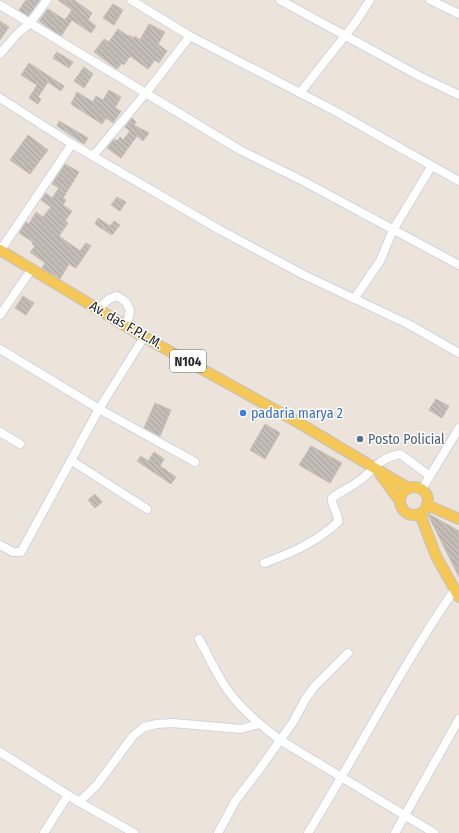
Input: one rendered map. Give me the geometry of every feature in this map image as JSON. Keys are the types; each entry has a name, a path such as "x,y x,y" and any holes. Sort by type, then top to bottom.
{"main road":[{"name":"Av. das F.P.L.M.","path":"0,250 144,337 299,423 408,488"},
{"name":"Av. das F.P.L.M.","path":"375,469 400,500"},
{"name":"N104","path":"408,488 415,486 422,489"},
{"path":"400,500 402,493 408,488"},
{"path":"422,489 428,498 427,506 420,514 436,556 457,593"},
{"name":"N104","path":"400,500 401,507 406,512 413,515 420,514"},
{"path":"427,506 459,519"}],"street":[{"path":"0,54 17,34 30,23 48,0"},
{"path":"131,0 190,36 367,129 431,167 459,181"},
{"path":"280,0 344,36 459,95"},
{"path":"300,93 355,23 370,0"},
{"path":"430,0 459,14"},
{"path":"0,5 240,150 303,181 459,265"},
{"path":"94,156 146,93 190,36"},
{"path":"0,98 72,144 220,230 354,300 403,322 459,353"},
{"path":"0,250 72,144"},
{"path":"354,300 380,261 394,230 431,167"},
{"path":"0,315 31,270"},
{"path":"98,309 109,299 117,296 126,302 130,310 127,326"},
{"path":"0,544 12,552 21,552 99,409 144,337"},
{"path":"0,349 99,409 195,462"},
{"path":"422,489 459,428"},
{"path":"0,432 20,444"},
{"path":"264,563 310,544 329,530 338,522 339,516 332,504 332,498 357,483 388,457 400,454 430,476"},
{"path":"72,461 147,509"},
{"path":"308,833 343,776 397,678 457,593"},
{"path":"199,639 223,683 238,704 259,724 280,740 343,776 434,833"},
{"path":"218,833 236,800 293,722 314,686 348,653"},
{"path":"395,833 459,719"},
{"path":"79,802 96,786 134,736 144,727 173,723 241,729 259,724"},
{"path":"0,752 79,802 132,832"},
{"path":"44,833 68,795"}],"building":[{"path":"26,0 40,0 28,16 19,10"},
{"path":"58,0 74,0 92,13 88,20 96,26 91,33 72,20 61,36 39,21 48,9 65,20 72,10"},
{"path":"113,4 123,10 114,25 103,18"},
{"path":"0,21 9,27 0,40"},
{"path":"149,24 165,32 158,44 167,51 159,63 155,60 148,69 130,56 124,65 122,63 117,69 94,52 104,39 109,42 118,29 128,36 129,35 134,38 135,36 140,40"},
{"path":"57,52 73,62 69,68 53,58"},
{"path":"29,63 64,86 61,91 48,82 38,97 41,99 38,104 29,98 37,85 21,75"},
{"path":"84,67 93,74 84,88 74,81"},
{"path":"109,90 121,97 115,108 121,111 113,123 106,118 102,124 71,104 77,92 93,102 96,96 103,100"},
{"path":"132,118 136,122 134,125 149,133 143,141 137,136 121,158 107,148 114,139 117,141 120,137 123,140 130,131 125,127"},
{"path":"59,121 88,138 84,144 57,126"},
{"path":"28,135 48,150 30,174 10,160"},
{"path":"65,164 79,172 63,198 66,200 63,205 72,211 65,221 68,223 59,236 80,251 86,243 91,246 76,268 69,264 60,279 42,268 45,263 30,252 35,246 32,244 33,242 19,233 26,222 29,224 36,212 43,217 51,207 41,200 46,193 52,198 59,188 52,184"},
{"path":"117,197 126,202 120,211 111,205"},
{"path":"98,218 110,226 114,221 120,225 112,235 95,224"},
{"path":"23,296 34,303 26,315 15,308"},
{"path":"436,399 449,406 442,418 429,410"},
{"path":"155,403 171,410 160,436 144,428"},
{"path":"265,424 280,433 265,459 250,450"},
{"path":"311,446 342,463 330,483 299,465"},
{"path":"154,452 164,459 160,466 176,477 171,484 137,461 141,456 148,461"},
{"path":"95,494 102,502 95,508 88,500"},
{"path":"427,513 459,531 459,577"}],"place":[{"name":"padaria marya 2","path":"243,413"},
{"name":"Posto Policial","path":"360,439"}]}
